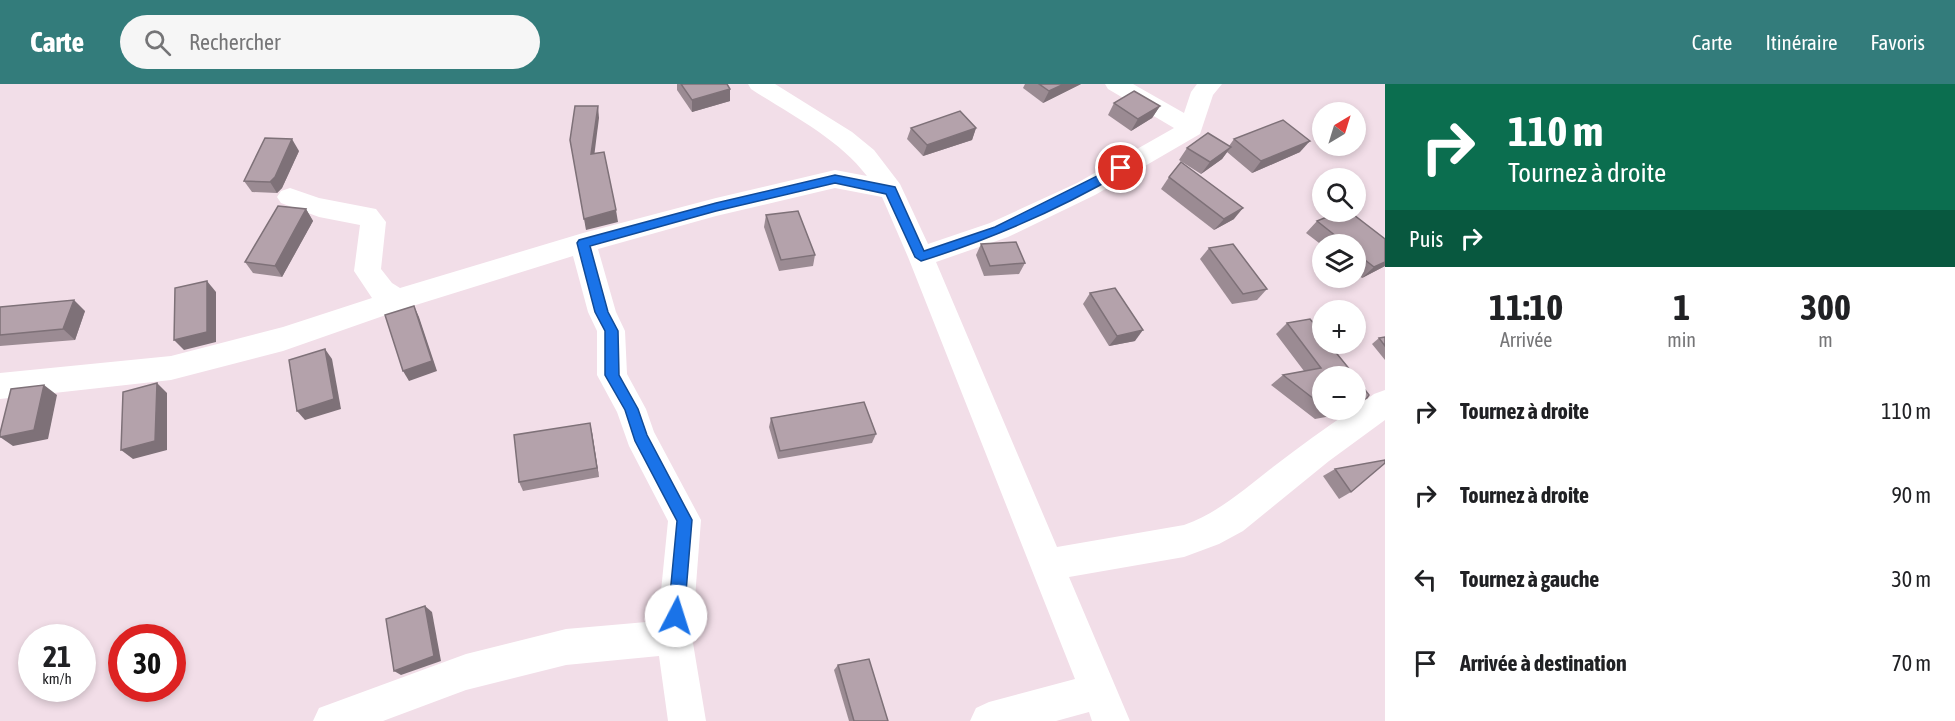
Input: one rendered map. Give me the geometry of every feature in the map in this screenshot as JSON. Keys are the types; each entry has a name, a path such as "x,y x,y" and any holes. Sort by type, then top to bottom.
{"street":[{"path":"759,84 844,138 865,156 891,190 921,257 1104,706 989,721"},
{"path":"1116,84 1192,128"},
{"path":"921,257 999,230 1038,212 1086,189 1192,128 1202,92 1211,84"},
{"path":"0,386 171,368 283,339 397,300 583,243 716,207 835,179 865,156"},
{"path":"835,179 891,190"},
{"path":"290,197 311,206 367,216 373,222 367,271 382,291 397,300"},
{"path":"583,243 602,312 611,331 612,375 631,409 640,436 685,520 674,637 687,721"},
{"path":"1048,565 1184,541 1208,533 1231,519 1318,451 1385,403"},
{"path":"332,721 466,672 566,647 674,637"}],"building":[{"path":"681,84 727,84 730,89 692,100"},
{"path":"1039,84 1064,84 1049,91"},
{"path":"1134,91 1160,106 1138,119 1114,103"},
{"path":"575,106 598,106 591,154 604,152 616,210 584,219 570,140"},
{"path":"960,111 976,128 927,145 911,128"},
{"path":"1283,120 1310,141 1261,161 1234,139"},
{"path":"1208,133 1231,147 1210,162 1187,148"},
{"path":"265,138 292,139 275,177 270,182 244,181"},
{"path":"1181,162 1243,208 1224,219 1169,177"},
{"path":"278,206 306,209 275,266 245,262"},
{"path":"798,211 815,255 781,260 766,215"},
{"path":"1318,222 1363,222 1385,239 1385,262 1374,267 1366,261 1366,234 1333,234"},
{"path":"1016,242 1025,263 990,266 981,244"},
{"path":"1233,244 1267,289 1243,294 1209,248"},
{"path":"207,281 207,332 174,340 175,288"},
{"path":"1115,288 1143,330 1117,336 1090,293"},
{"path":"74,300 63,329 0,335 0,307"},
{"path":"414,306 432,361 403,371 385,315"},
{"path":"1310,319 1312,321 1312,354 1337,354 1347,366 1319,366 1287,323"},
{"path":"1385,337 1385,346 1379,338"},
{"path":"325,349 334,399 297,411 289,360"},
{"path":"1312,370 1312,397 1283,375"},
{"path":"157,383 155,441 121,450 123,392"},
{"path":"44,385 34,430 0,437 11,389"},
{"path":"864,402 876,434 780,451 771,418"},
{"path":"590,423 597,468 519,482 514,435"},
{"path":"1385,460 1385,463 1351,492 1335,469"},
{"path":"425,606 434,656 394,671 386,619"},
{"path":"869,659 888,721 854,721 838,665"}],"route":[{"path":"676,616 685,520 640,436 631,409 612,375 611,331 602,312 583,243 716,207 835,179 891,190 921,257 999,230 1086,189 1121,168"}]}
